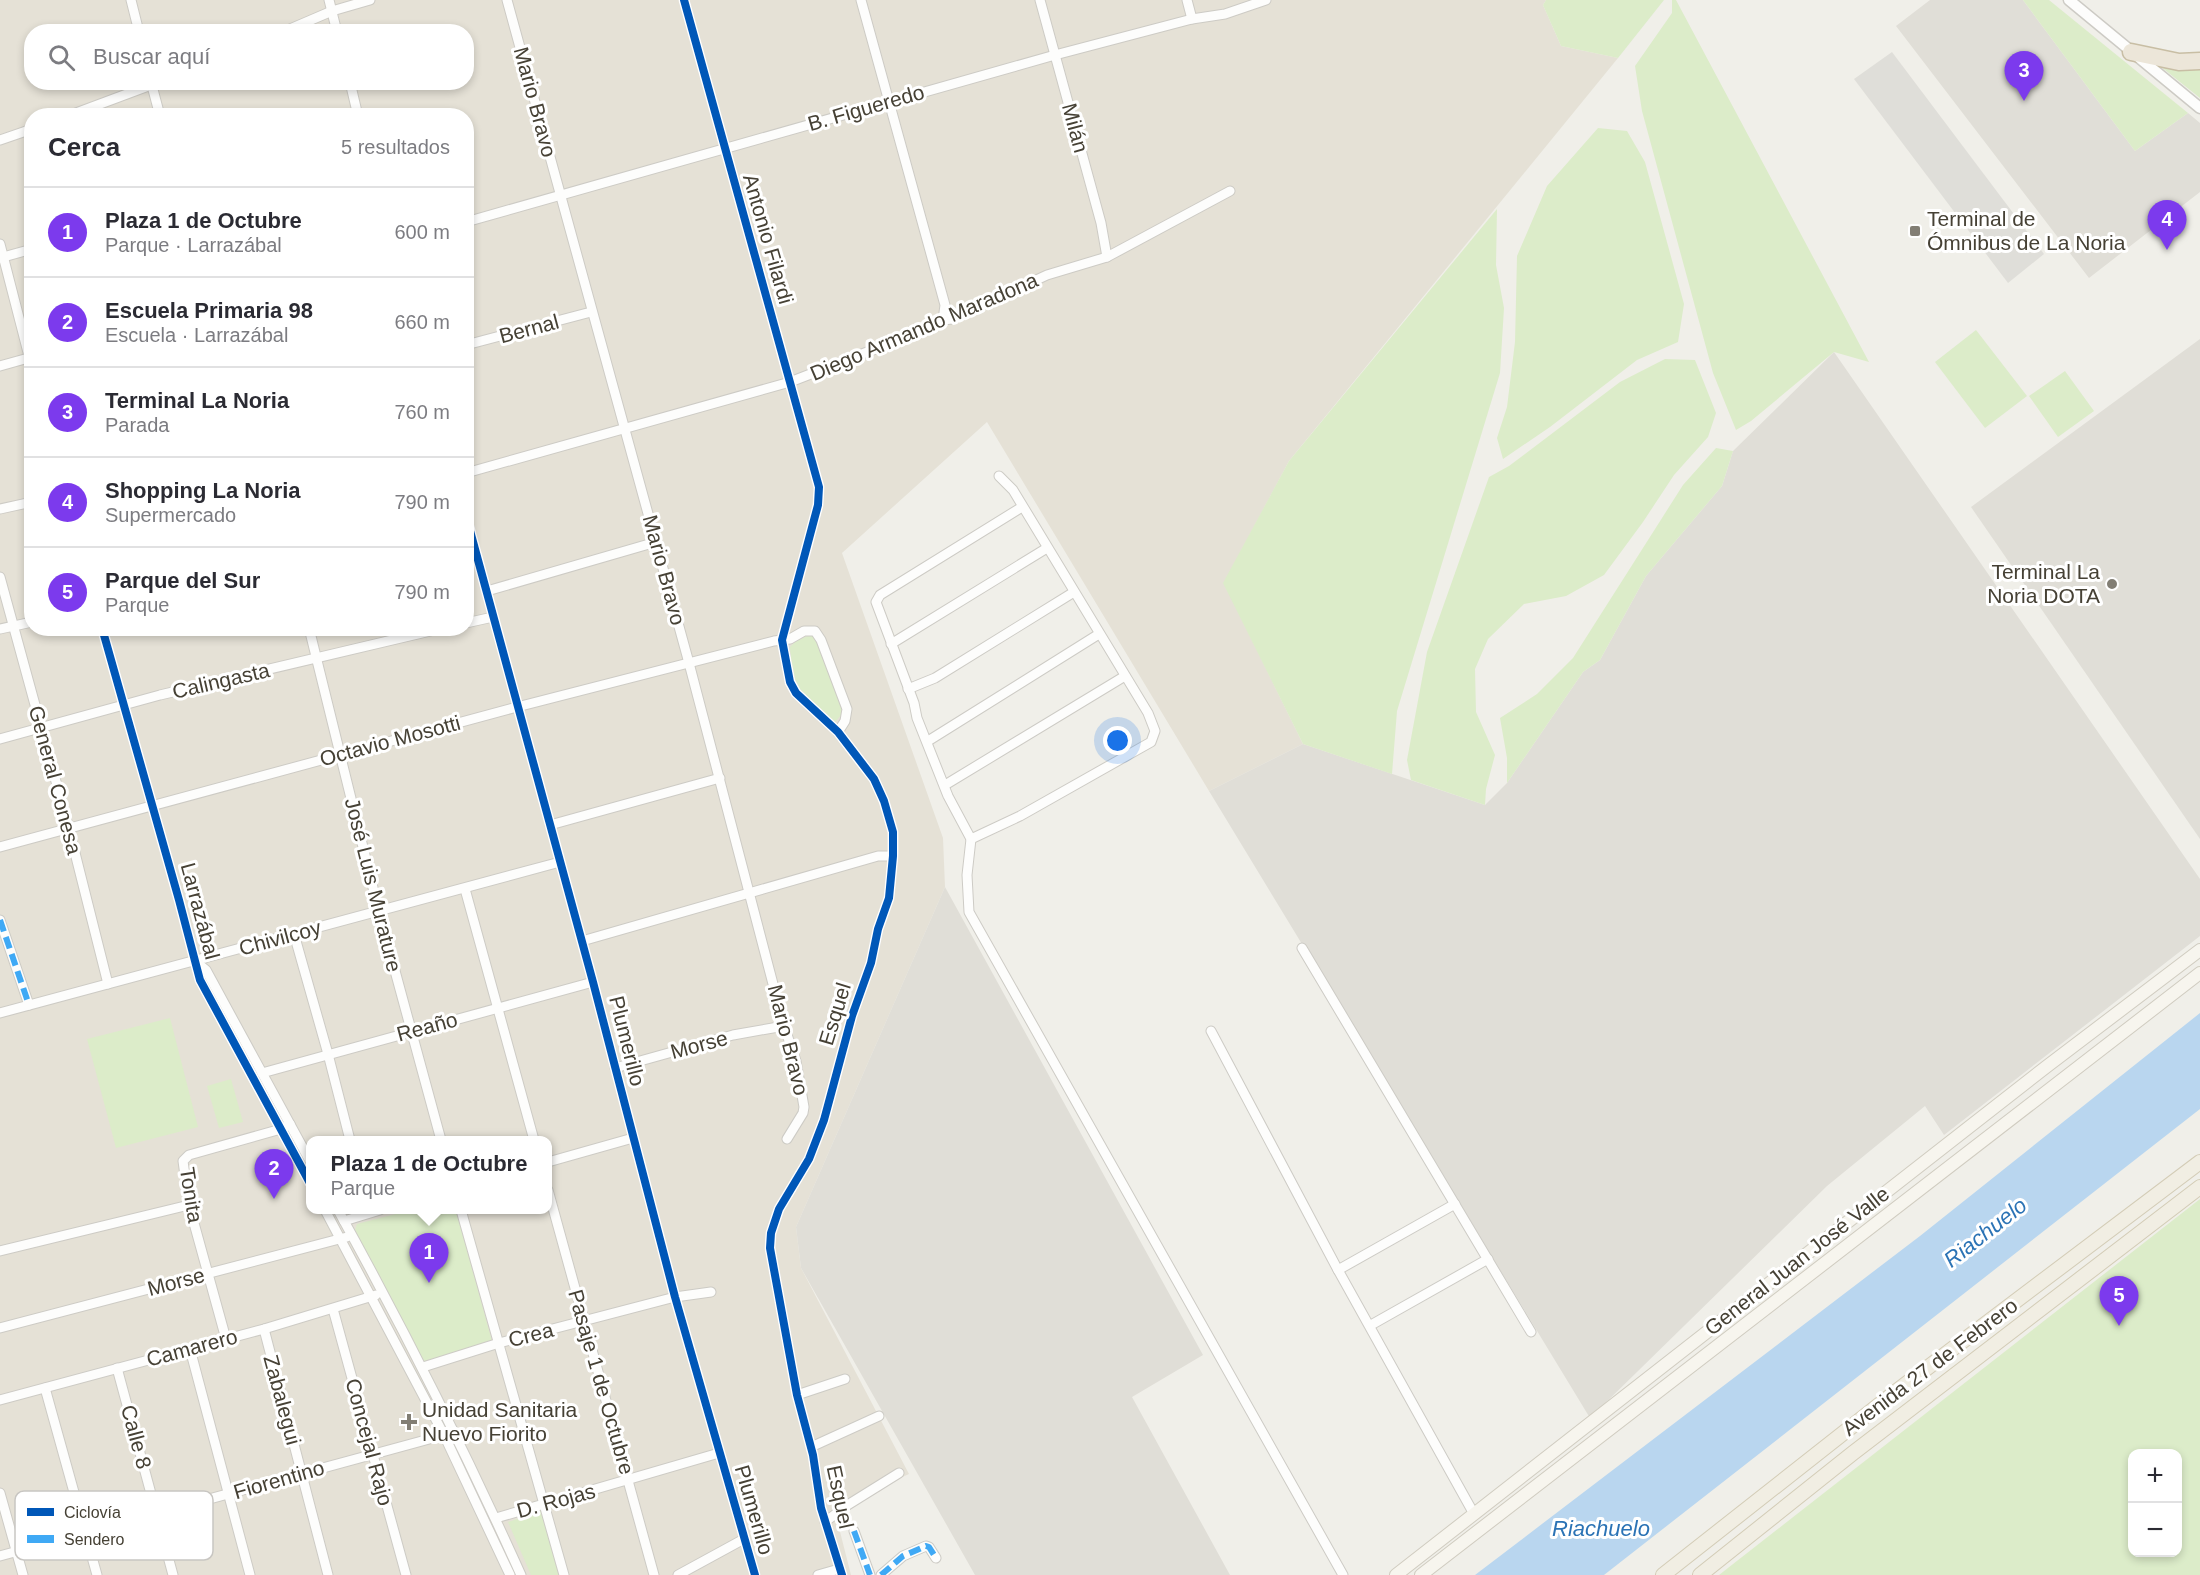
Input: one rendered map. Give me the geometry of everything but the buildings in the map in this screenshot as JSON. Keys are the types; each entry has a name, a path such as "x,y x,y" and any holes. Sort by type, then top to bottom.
{"highway":[{"path":"2131,52 2179,62 2200,62"}],"main road":[{"name":"General Juan José Valle","path":"1396,1575 2046,1067 2200,950"},
{"name":"General Juan José Valle","path":"1421,1575 2200,973"},
{"name":"Avenida 27 de Febrero","path":"1663,1575 1898,1390 2200,1162"},
{"name":"Avenida 27 de Febrero","path":"1700,1575 1853,1453 2200,1187"}],"street":[{"path":"131,0 137,24"},
{"path":"328,0 335,24"},
{"path":"302,24 332,11 370,0"},
{"name":"Mario Bravo","path":"507,0 689,663 784,1026 796,1061 804,1107 803,1113 787,1139"},
{"name":"Antonio Filardi","path":"684,0 819,487"},
{"path":"861,0 945,305 943,320"},
{"name":"Milán","path":"1040,0 1101,223 1107,257"},
{"path":"1187,0 1192,19"},
{"name":"B. Figueredo","path":"474,220 1055,55 1192,19 1225,14 1266,0"},
{"path":"2069,0 2200,108"},
{"path":"90,108 138,90"},
{"path":"155,90 158,108"},
{"path":"352,90 356,108"},
{"path":"0,140 24,132"},
{"name":"Diego Armando Maradona","path":"474,472 790,382 929,328 943,320 952,320 1047,275 1107,257 1230,191"},
{"path":"0,244 24,336"},
{"path":"2,258 24,251"},
{"name":"Bernal","path":"474,343 591,312"},
{"path":"0,366 24,362"},
{"path":"971,839 1020,816 1151,742 1155,732 1153,723 1013,490 999,476"},
{"name":"Esquel","path":"819,487 818,505 782,640 792,688 838,732 868,769 878,787 893,832 889,898 878,929 871,963 852,1016 824,1120 809,1159 778,1209 771,1233 770,1257 797,1395 811,1447 825,1522 840,1572"},
{"path":"0,509 24,504"},
{"path":"1022,507 880,595 876,603 917,718 953,808 971,839 967,901 973,920 1343,1575"},
{"path":"487,591 656,542"},
{"name":"Plumerillo","path":"474,545 593,982 675,1297 755,1575"},
{"path":"891,644 1047,548"},
{"name":"General Conesa","path":"0,578 69,829 108,984"},
{"path":"908,689 935,678 1074,592"},
{"path":"474,621 493,617"},
{"path":"0,629 24,624"},
{"name":"Octavio Mosotti","path":"0,847 517,707 782,640 810,630 815,631 819,636 847,709 845,721 838,732"},
{"path":"928,741 1100,634"},
{"name":"Larrazábal","path":"104,636 202,986 285,1126 306,1155"},
{"name":"José Luis Murature","path":"311,636 379,912 440,1136"},
{"name":"Calingasta","path":"0,739 123,704 409,636"},
{"path":"945,785 1125,676"},
{"path":"550,825 720,778"},
{"path":"582,941 878,856 893,856"},
{"name":"Chivilcoy","path":"0,1013 560,862"},
{"path":"465,888 533,1136"},
{"path":"0,920 29,1005"},
{"path":"294,934 349,1136"},
{"path":"1302,948 1531,1332"},
{"name":"Larrazábal","path":"195,961 206,970 262,1073 306,1174"},
{"name":"Reaño","path":"262,1073 593,982"},
{"name":"Morse","path":"615,1068 733,1035 784,1026"},
{"path":"1211,1031 1338,1270 1371,1325 1474,1514"},
{"name":"Tonita","path":"226,1339 189,1205 182,1165 185,1157 285,1126"},
{"path":"552,1161 633,1138"},
{"path":"1338,1270 1455,1204"},
{"path":"0,1251 189,1205"},
{"name":"Pasaje 1 de Octubre","path":"552,1205 654,1575"},
{"path":"328,1214 444,1435 510,1575"},
{"path":"340,1214 423,1367 521,1575"},
{"path":"344,1221 364,1214"},
{"path":"462,1214 564,1575"},
{"name":"Morse","path":"0,1328 342,1240 352,1235"},
{"path":"1371,1325 1488,1259"},
{"name":"Camarero","path":"0,1400 264,1329 372,1298 382,1292"},
{"name":"Crea","path":"423,1367 499,1343 675,1297 711,1292"},
{"name":"Concejal Rajo","path":"333,1309 406,1575"},
{"name":"Zabalegui","path":"264,1329 328,1575"},
{"path":"190,1348 250,1575"},
{"name":"Calle 8","path":"117,1368 151,1491"},
{"path":"797,1395 845,1379"},
{"path":"45,1388 74,1491"},
{"path":"811,1447 836,1438 879,1416"},
{"name":"Fiorentino","path":"213,1498 444,1435 453,1430"},
{"name":"D. Rojas","path":"496,1518 719,1453"},
{"path":"825,1522 899,1473"},
{"path":"0,1493 15,1546"},
{"path":"854,1531 870,1575"},
{"path":"678,1575 744,1539"},
{"path":"881,1575 903,1556 926,1546 936,1558"},
{"name":"Fiorentino","path":"0,1556 15,1553"},
{"path":"19,1560 23,1575"},
{"path":"93,1560 97,1575"},
{"name":"Calle 8","path":"169,1560 173,1575"},
{"path":"818,1575 840,1572"}],"shaded area":[{"path":"0,0 1546,0 1543,5 1561,46 1618,58 1289,461 1224,583 1303,744 1209,791 987,422 842,553 943,838 945,887 796,1227 801,1268 909,1474 834,1508 851,1575 0,1575"},
{"path":"1930,0 2023,0 2135,151 2188,113 2200,123 2200,192 2089,278 1896,26"},
{"path":"1892,52 2044,254 2008,283 1854,79"},
{"name":"Terminal La Noria DOTA","path":"2200,339 2200,839 1971,507"},
{"path":"1834,352 2200,879 2200,936 1944,1135 1925,1106 1827,1186 1590,1418 1209,791 1303,744 1485,805 1507,783 1583,672 1600,660 1646,576 1722,486 1733,451"},
{"path":"945,887 1203,1355 1132,1397 1230,1575 975,1575 801,1268 796,1227"}],"green space":[{"path":"1546,0 1664,0 1618,58 1561,46 1543,5"},
{"path":"1672,0 1676,0 1869,362 1834,352 1751,421 1736,430 1713,373 1642,111 1635,66 1672,13"},
{"path":"2023,0 2049,0 2188,113 2135,151"},
{"path":"2160,66 2200,67 2200,98"},
{"path":"1598,128 1627,131 1645,162 1684,304 1678,342 1637,360 1550,427 1503,459 1497,438 1507,407 1515,342 1517,256 1547,186"},
{"path":"1497,209 1496,265 1504,308 1500,373 1397,711 1392,774 1303,744 1223,583 1289,461"},
{"path":"1976,330 2027,396 1985,428 1935,362"},
{"path":"1665,359 1695,360 1716,413 1708,437 1674,475 1604,575 1566,596 1524,604 1488,639 1475,669 1476,712 1495,755 1486,789 1485,805 1411,780 1407,760 1427,652 1489,477 1509,466 1620,382"},
{"path":"2065,371 2094,411 2058,437 2029,396"},
{"path":"1716,448 1733,451 1722,486 1646,576 1600,660 1583,672 1507,783 1507,758 1500,718 1537,694 1573,658 1683,485"},
{"path":"812,634 842,703 842,714 835,722 832,722 800,691 792,673 790,647 796,641"},
{"path":"170,1018 198,1127 116,1148 87,1039"},
{"path":"231,1079 243,1122 219,1128 207,1086"},
{"path":"2200,1199 2200,1575 1719,1575"},
{"path":"396,1214 457,1214 492,1341 423,1363 355,1230 357,1224"},
{"path":"541,1511 560,1575 531,1575 508,1522"}],"water":[{"name":"Riachuelo","path":"2200,1013 2200,1109 1604,1575 1475,1575 1920,1236"}],"marked path":[{"path":"0,920 29,1005"},
{"path":"854,1531 870,1575"},
{"path":"881,1575 903,1556 926,1546 936,1558"}],"cycle path":[{"path":"684,0 819,487 818,505 782,640 790,682 796,693 838,732 874,779 884,801 893,832 889,898 878,929 871,963 852,1016 824,1120 809,1159 779,1209 771,1233 770,1248 797,1395 813,1455 821,1508 842,1575"},
{"path":"474,545 593,982 675,1297 755,1575"},
{"path":"104,636 200,980 306,1176"}],"place":[{"name":"Terminal La Noria","path":"2024,101"},
{"name":"Terminal de Ómnibus de La Noria","path":"1915,231"},
{"name":"Shopping La Noria","path":"2167,250"},
{"name":"Terminal La Noria DOTA","path":"2112,584"},
{"name":"Escuela Primaria 98","path":"274,1199"},
{"name":"Plaza 1 de Octubre","path":"429,1283"},
{"name":"Parque del Sur","path":"2119,1326"},
{"name":"Unidad Sanitaria Nuevo Fiorito","path":"409,1422"}]}
